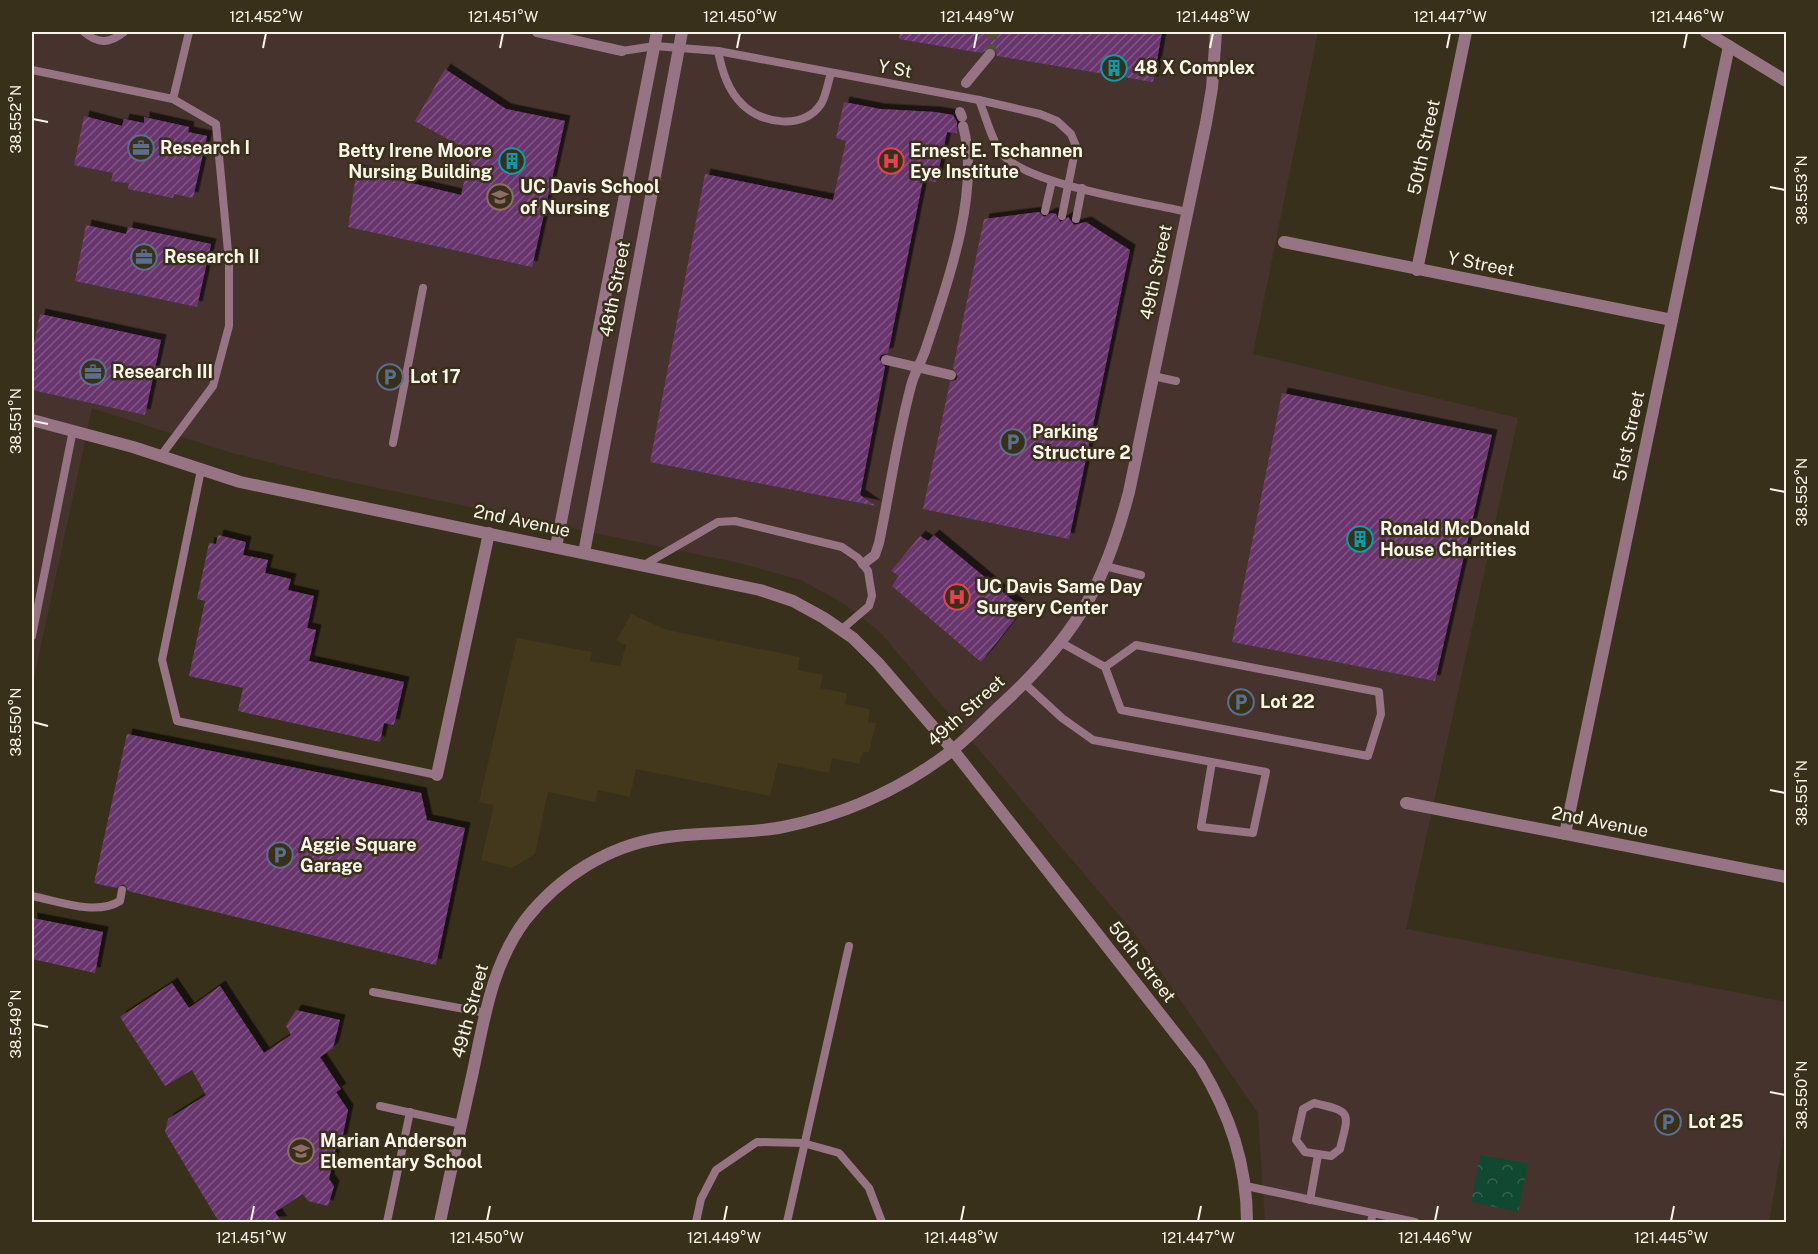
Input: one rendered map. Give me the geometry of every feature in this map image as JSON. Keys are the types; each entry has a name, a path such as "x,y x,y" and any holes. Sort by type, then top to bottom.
{"street":[{"path":"537,32 622,51"},
{"name":"48th Street","path":"556,547 657,32"},
{"name":"48th Street","path":"584,553 682,32"},
{"name":"49th Street","path":"440,1222 486,1013 500,964 524,922 557,887 584,867 614,851 661,838 756,831 821,817 895,787 952,750 1024,683 1060,642 1088,601 1119,530 1129,492 1212,88 1216,32"},
{"name":"50th Street","path":"1417,270 1466,32"},
{"path":"1706,32 1786,81"},
{"name":"51st Street","path":"1565,834 1729,46"},
{"path":"966,83 990,54"},
{"path":"863,564 875,555 879,543 893,457 912,383 945,289 966,204 968,164 961,118"},
{"name":"Y Street","path":"1284,242 1672,320"},
{"path":"886,360 951,375"},
{"name":"2nd Avenue","path":"32,420 73,430 240,482 644,565 760,590 793,601 841,630 878,663 952,750"},
{"path":"437,775 489,533"},
{"name":"50th Street","path":"952,750 1200,1065 1219,1096 1231,1125 1246,1186 1247,1222"},
{"name":"2nd Avenue","path":"1406,803 1786,877"}],"lane":[{"path":"84,32 104,42 124,32"},
{"path":"173,99 189,32"},
{"name":"Y St","path":"622,51 655,45 718,51 979,100 1040,114 1057,121 1071,134 1076,146 1062,216"},
{"path":"718,51 724,78 743,105 767,120 798,121 821,105 831,73"},
{"path":"32,70 173,99 216,124 229,262 229,326 213,386 160,457"},
{"path":"979,100 1001,154 1019,169 1052,181 1187,212"},
{"path":"1045,211 1052,181"},
{"path":"1076,219 1082,188"},
{"path":"393,443 423,288"},
{"path":"1153,376 1176,381"},
{"path":"32,636 73,430"},
{"path":"201,470 162,660 177,721 437,775"},
{"path":"644,565 718,522 735,521 842,547 863,564 872,584 868,606 841,630"},
{"path":"1105,566 1141,575"},
{"path":"1060,642 1106,667 1121,710 1368,756 1381,714 1378,692 1136,645 1106,667"},
{"path":"1024,683 1062,718 1093,740 1212,762 1266,772 1253,833 1201,827 1212,762"},
{"path":"32,896 87,907 110,907 120,901 122,890"},
{"path":"787,1222 849,946"},
{"path":"373,992 486,1013"},
{"path":"1314,1103 1342,1110 1347,1120 1340,1149 1331,1156 1318,1155 1305,1152 1296,1140 1303,1108 1314,1103"},
{"path":"381,1106 461,1124"},
{"path":"387,1222 410,1112"},
{"path":"696,1222 701,1199 716,1170 757,1142 803,1143 839,1153 869,1188 882,1222"},
{"path":"1310,1200 1318,1155"},
{"path":"1246,1186 1415,1222"},
{"path":"1371,1222 1373,1213"}],"shaded area":[{"path":"32,32 1318,32 1253,354 1518,418 1406,929 1786,1002 1786,1123 1769,1222 1265,1222 1258,1113 1134,933 879,631 843,603 801,580 739,563 331,478 229,452 92,408 32,687"},
{"path":"631,614 667,630 800,657 798,670 823,675 820,688 847,693 845,704 870,709 868,722 876,723 869,752 863,752 859,764 832,758 829,773 778,763 770,796 636,769 630,797 598,790 595,802 548,792 535,854 512,868 481,860 494,805 479,802 517,638 592,652 590,661 620,666 626,645 616,641"}],"green space":[{"path":"1480,1155 1528,1163 1518,1212 1471,1202"}],"building":[{"name":"48 X Complex","path":"900,32 1162,32 1153,82 997,56 995,49 991,47 981,53 899,39"},
{"name":"Betty Irene Moore Nursing Building","path":"445,69 506,109 565,121 532,267 348,227 357,170 461,195 471,152 415,121"},
{"path":"844,102 880,109 953,115 957,122 957,133 947,132 936,182 923,180 888,353 881,355 879,359 885,367 860,495 876,506 650,462 705,174 833,200 846,141 836,138"},
{"name":"Research I","path":"84,116 122,126 124,119 144,123 144,117 189,127 188,132 207,136 193,198 174,194 173,198 128,189 129,183 111,181 113,173 74,165"},
{"name":"Parking Structure 2","path":"1039,212 1044,217 1051,213 1056,214 1060,222 1068,217 1074,225 1086,222 1130,250 1069,539 923,509 950,382 956,380 958,376 953,368 984,219"},
{"name":"Research II","path":"86,225 126,234 128,227 211,244 197,307 75,281"},
{"name":"Research III","path":"40,314 161,340 145,415 32,390 32,353"},
{"name":"Ronald McDonald House Charities","path":"1282,393 1492,435 1435,681 1232,642"},
{"path":"218,535 246,542 243,555 268,560 265,573 291,579 288,590 314,596 307,628 316,630 309,661 404,682 394,725 384,723 380,742 238,711 243,688 189,676 205,601 197,599 209,543 216,544"},
{"name":"UC Davis Same Day Surgery Center","path":"934,535 1023,609 981,662 892,586 899,576 891,571 920,536 928,541"},
{"name":"Aggie Square Garage","path":"127,734 421,793 427,820 465,828 436,965 128,891 124,884 116,888 94,883"},
{"path":"32,918 103,932 95,973 32,959"},
{"path":"172,983 189,1008 220,986 264,1053 291,1035 286,1026 296,1010 340,1020 333,1048 320,1057 341,1089 336,1092 348,1110 342,1139 337,1142 329,1179 334,1186 328,1206 308,1201 303,1194 275,1212 282,1222 219,1222 165,1132 168,1119 206,1095 192,1070 165,1086 120,1017"}],"tunnel":[{"path":"990,54 993,32"}],"place":[{"name":"48 X Complex","path":"1114,68"},
{"name":"Research I","path":"141,148"},
{"name":"Betty Irene Moore Nursing Building","path":"512,161"},
{"name":"Ernest E. Tschannen Eye Institute","path":"891,161"},
{"name":"UC Davis School of Nursing","path":"500,197"},
{"name":"Research II","path":"144,257"},
{"name":"Research III","path":"93,372"},
{"name":"Lot 17","path":"390,377"},
{"name":"Parking Structure 2","path":"1013,442"},
{"name":"Ronald McDonald House Charities","path":"1360,539"},
{"name":"UC Davis Same Day Surgery Center","path":"957,597"},
{"name":"Lot 22","path":"1241,702"},
{"name":"Aggie Square Garage","path":"280,855"},
{"name":"Lot 25","path":"1668,1122"},
{"name":"Marian Anderson Elementary School","path":"301,1151"}]}
